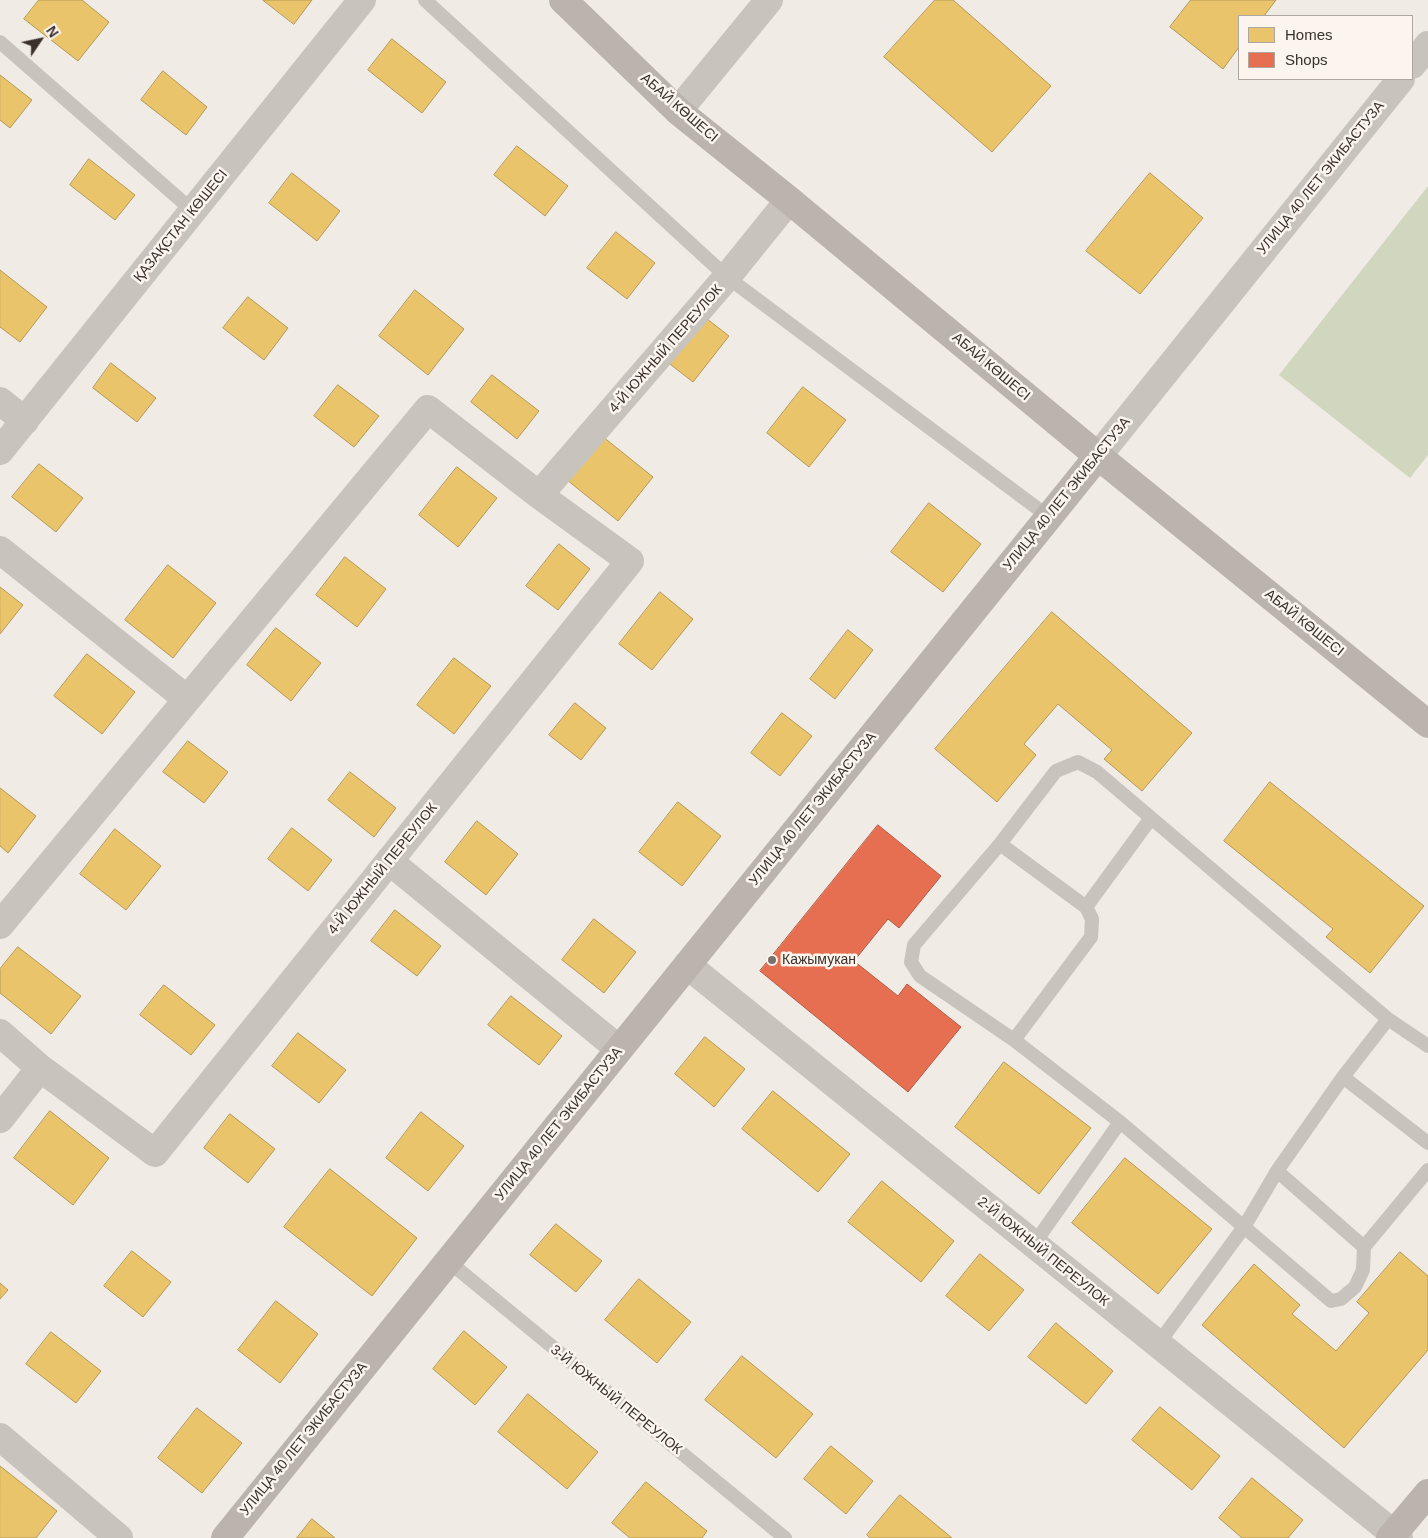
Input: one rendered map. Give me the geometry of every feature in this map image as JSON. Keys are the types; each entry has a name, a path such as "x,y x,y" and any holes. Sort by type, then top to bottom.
{"street":[{"name":"ҚАЗАҚСТАН КӨШЕСІ","path":"0,451 362,0"},
{"name":"АБАЙ КӨШЕСІ","path":"563,0 678,111 1428,724"},
{"path":"678,111 769,0"},
{"path":"1413,64 1428,44"},
{"name":"УЛИЦА 40 ЛЕТ ЭКИБАСТУЗА","path":"225,1538 1399,80"},
{"name":"4-Й ЮЖНЫЙ ПЕРЕУЛОК","path":"539,495 727,277 789,200"},
{"path":"0,400 25,421"},
{"name":"4-Й ЮЖНЫЙ ПЕРЕУЛОК","path":"0,925 428,409 539,495 630,561 155,1153 40,1068 0,1034"},
{"path":"0,550 188,699"},
{"path":"389,861 619,1049"},
{"name":"2-Й ЮЖНЫЙ ПЕРЕУЛОК","path":"687,965 1395,1537"},
{"path":"0,1119 40,1068"},
{"path":"0,1437 119,1538"},
{"path":"1395,1537 1428,1492"}],"lane":[{"path":"425,0 727,277 1049,517"},
{"path":"0,42 192,212"},
{"path":"1428,1046 1388,1019 1097,772 1078,762 1056,771 1000,844 914,945 911,962 920,976 1014,1040 1120,1122 1331,1301 1341,1299 1355,1287 1362,1270 1364,1246 1428,1170"},
{"path":"1086,907 1151,818"},
{"path":"1000,844 1086,907 1092,919 1091,938 1014,1040"},
{"path":"1158,1344 1244,1227 1277,1171 1388,1019"},
{"path":"1344,1078 1428,1144"},
{"path":"1034,1244 1120,1122"},
{"path":"1277,1171 1364,1246"},
{"name":"3-Й ЮЖНЫЙ ПЕРЕУЛОК","path":"448,1261 785,1538"}],"green space":[{"path":"1428,186 1428,455 1410,478 1279,375"}],"building: Homes":[{"path":"39,0 82,0 109,22 78,61 24,19"},
{"path":"263,0 312,0 294,24"},
{"path":"935,0 953,0 1051,86 992,152 884,57"},
{"path":"1191,0 1276,0 1265,15 1238,15 1238,48 1223,69 1170,27"},
{"path":"392,39 446,82 422,113 368,70"},
{"path":"163,71 207,107 186,135 141,100"},
{"path":"0,75 32,100 10,128 0,120"},
{"path":"517,146 568,186 545,216 494,175"},
{"path":"89,159 135,195 115,220 70,185"},
{"path":"292,173 340,211 317,241 269,203"},
{"path":"1150,173 1203,218 1140,294 1086,251"},
{"path":"616,232 655,263 627,299 587,268"},
{"path":"0,270 47,307 20,342 0,327"},
{"path":"415,290 464,329 428,375 379,336"},
{"path":"248,297 288,328 264,360 223,328"},
{"path":"702,315 729,336 693,382 666,361"},
{"path":"111,363 156,398 137,422 93,388"},
{"path":"492,375 539,411 517,439 471,402"},
{"path":"338,385 379,416 354,447 314,416"},
{"path":"803,387 846,420 809,467 767,433"},
{"path":"602,436 653,477 618,521 567,480"},
{"path":"39,464 83,498 56,532 12,497"},
{"path":"457,467 497,498 458,547 419,515"},
{"path":"929,503 981,544 943,592 891,552"},
{"path":"559,544 590,569 558,610 526,586"},
{"path":"345,557 386,589 357,627 316,595"},
{"path":"168,565 216,603 173,658 125,620"},
{"path":"0,587 23,605 0,634"},
{"path":"660,592 693,619 652,670 619,644"},
{"path":"1052,612 1192,733 1142,791 1104,759 1112,750 1058,704 1024,744 1036,755 997,802 935,749"},
{"path":"276,628 321,663 291,701 247,665"},
{"path":"848,630 873,650 835,699 810,679"},
{"path":"87,654 135,692 102,734 54,696"},
{"path":"454,658 491,686 454,734 417,705"},
{"path":"575,703 606,728 581,760 549,735"},
{"path":"782,713 812,736 780,776 751,753"},
{"path":"188,741 228,772 204,803 163,772"},
{"path":"350,772 396,808 374,837 328,800"},
{"path":"1270,782 1424,906 1370,973 1326,937 1333,929 1224,841"},
{"path":"0,788 36,816 8,853 0,846"},
{"path":"678,802 721,836 682,886 639,852"},
{"path":"477,821 518,854 486,895 445,862"},
{"path":"292,828 332,860 308,891 268,859"},
{"path":"115,829 161,866 126,910 80,874"},
{"path":"395,910 441,946 417,976 371,941"},
{"path":"594,919 636,952 604,993 562,960"},
{"path":"18,947 81,996 51,1034 0,993 0,969"},
{"path":"164,985 215,1025 191,1055 140,1015"},
{"path":"511,996 562,1036 539,1065 488,1025"},
{"path":"298,1033 346,1070 319,1103 272,1066"},
{"path":"705,1037 745,1069 714,1107 675,1074"},
{"path":"1004,1062 1091,1128 1039,1194 955,1127"},
{"path":"773,1091 850,1154 818,1192 742,1129"},
{"path":"50,1111 109,1158 73,1205 14,1158"},
{"path":"421,1112 464,1146 428,1191 386,1158"},
{"path":"230,1114 275,1149 248,1183 204,1148"},
{"path":"1125,1158 1212,1229 1158,1294 1072,1223"},
{"path":"330,1169 417,1238 372,1296 284,1227"},
{"path":"882,1181 954,1241 921,1282 848,1222"},
{"path":"556,1224 602,1261 576,1292 530,1255"},
{"path":"132,1251 171,1282 143,1317 104,1286"},
{"path":"1400,1252 1428,1276 1428,1350 1344,1448 1202,1325 1254,1264 1300,1305 1292,1314 1336,1351 1369,1313 1357,1302"},
{"path":"980,1254 1024,1290 989,1331 946,1296"},
{"path":"639,1279 691,1322 657,1363 605,1320"},
{"path":"0,1283 8,1290 0,1299"},
{"path":"276,1301 318,1334 280,1383 238,1350"},
{"path":"1056,1323 1113,1371 1086,1404 1028,1357"},
{"path":"464,1331 507,1367 475,1405 433,1369"},
{"path":"51,1332 101,1371 76,1403 26,1364"},
{"path":"742,1356 813,1414 776,1458 705,1400"},
{"path":"528,1394 598,1452 567,1489 498,1432"},
{"path":"1160,1407 1220,1456 1192,1490 1132,1440"},
{"path":"197,1408 242,1443 202,1493 158,1458"},
{"path":"831,1446 873,1481 846,1514 804,1479"},
{"path":"0,1466 57,1511 36,1538 0,1538"},
{"path":"1252,1478 1303,1520 1288,1538 1242,1538 1219,1518"},
{"path":"646,1482 707,1531 702,1538 630,1538 612,1523"},
{"path":"900,1495 952,1538 870,1538 867,1535"},
{"path":"312,1519 335,1538 297,1538"}],"building: Shops":[{"path":"878,825 941,876 899,928 888,919 854,961 898,996 907,984 961,1027 908,1092 760,971"}],"place":[{"name":"Кажымукан","path":"772,960"}]}
